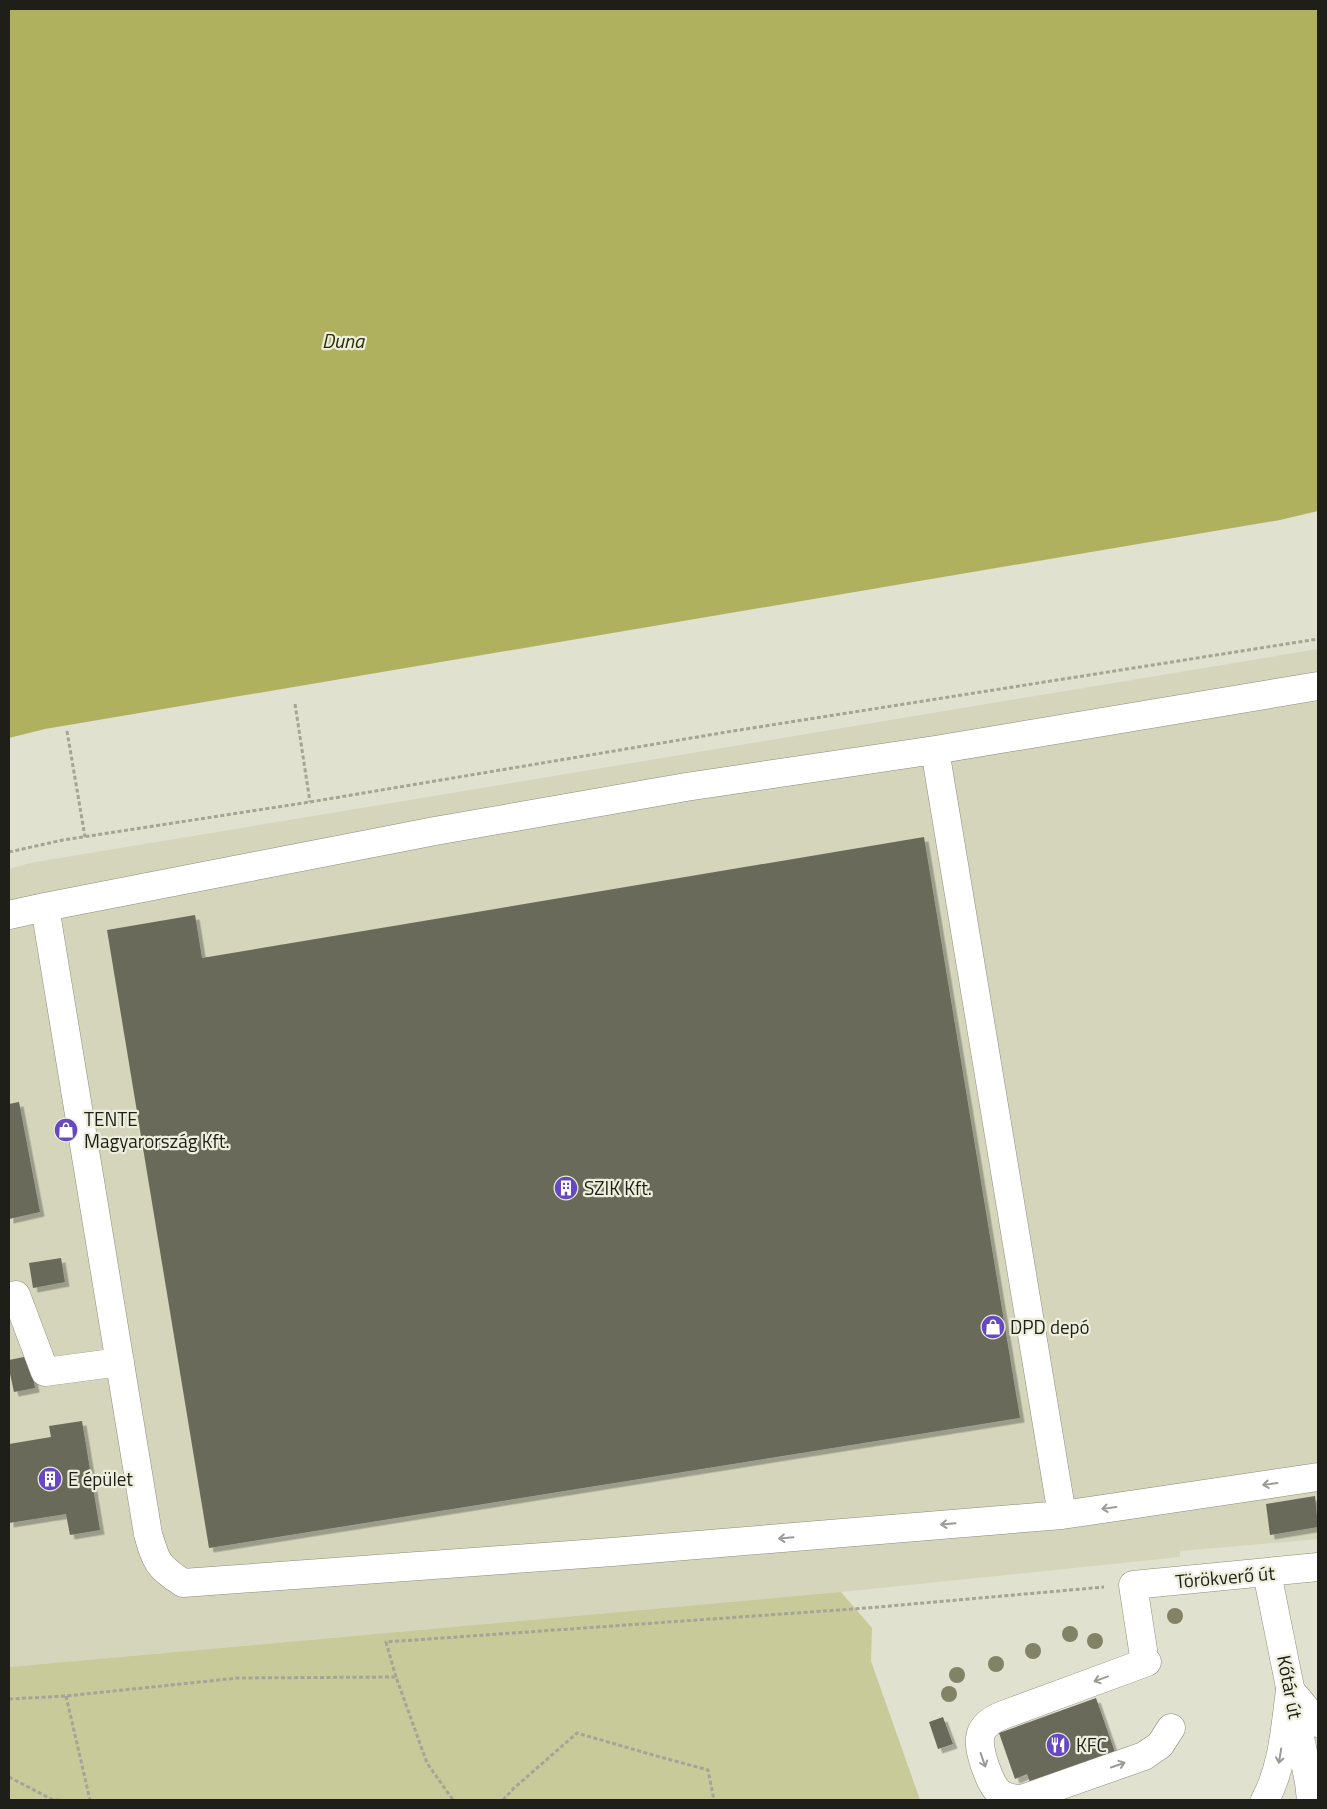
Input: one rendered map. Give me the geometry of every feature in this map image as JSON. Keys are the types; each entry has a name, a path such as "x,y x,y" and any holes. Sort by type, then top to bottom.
{"street":[{"path":"9,915 445,829 686,788 935,750 1318,686"},
{"path":"935,750 1062,1515"},
{"path":"45,907 148,1534 154,1556 165,1572 183,1583 612,1552 1062,1515 1318,1477"},
{"path":"9,1296 16,1295 44,1372 120,1362"},
{"name":"Törökverő út","path":"1133,1585 1318,1568"},
{"name":"Kőtár út","path":"1267,1573 1311,1800"},
{"path":"1133,1585 1145,1656 1003,1715 988,1723 980,1735 978,1744 992,1784 999,1793 1006,1797 1022,1799 1144,1756 1160,1745 1170,1728"},
{"path":"1290,1690 1318,1723"},
{"path":"1265,1800 1271,1789 1279,1764 1290,1690"}],"path":[{"path":"9,852 85,837 310,802 733,731 1318,639"},
{"path":"296,704 310,802"},
{"path":"66,731 85,837"},
{"path":"454,1800 427,1763 396,1677 386,1642 857,1609 1133,1585"},
{"path":"9,1699 66,1696 238,1678 396,1677"},
{"path":"66,1696 90,1800"},
{"path":"503,1800 513,1789 578,1733 653,1756 708,1770 714,1800"},
{"path":"9,1777 53,1800 62,1800"}],"shaded area":[{"path":"1318,649 1318,1539 1180,1551 1180,1557 841,1592 9,1667 9,869 30,863"}],"green space":[{"path":"841,1592 872,1628 871,1661 920,1800 9,1800 9,1667"}],"water":[{"name":"Duna","path":"9,9 1318,9 1318,511 1280,520 45,729 9,738"}],"building":[{"name":"SZIK Kft.","path":"924,837 1020,1418 209,1548 107,930 195,915 202,958"},
{"path":"19,1102 40,1212 9,1219 9,1104"},
{"path":"61,1258 65,1282 33,1288 29,1263"},
{"path":"29,1356 35,1388 14,1392 9,1360"},
{"name":"E épület","path":"82,1421 100,1530 70,1535 66,1514 9,1523 9,1444 51,1437 49,1426"},
{"path":"1315,1496 1318,1527 1270,1535 1266,1504"},
{"name":"KFC","path":"1096,1698 1117,1758 1032,1788 1027,1774 1015,1779 999,1733"},
{"path":"943,1717 953,1744 938,1749 929,1722"}],"place":[{"name":"TENTE Magyarország Kft.","path":"66,1130"},
{"name":"SZIK Kft.","path":"566,1188"},
{"name":"DPD depó","path":"993,1327"},
{"name":"E épület","path":"50,1479"},
{"name":"KFC","path":"1058,1745"}]}
